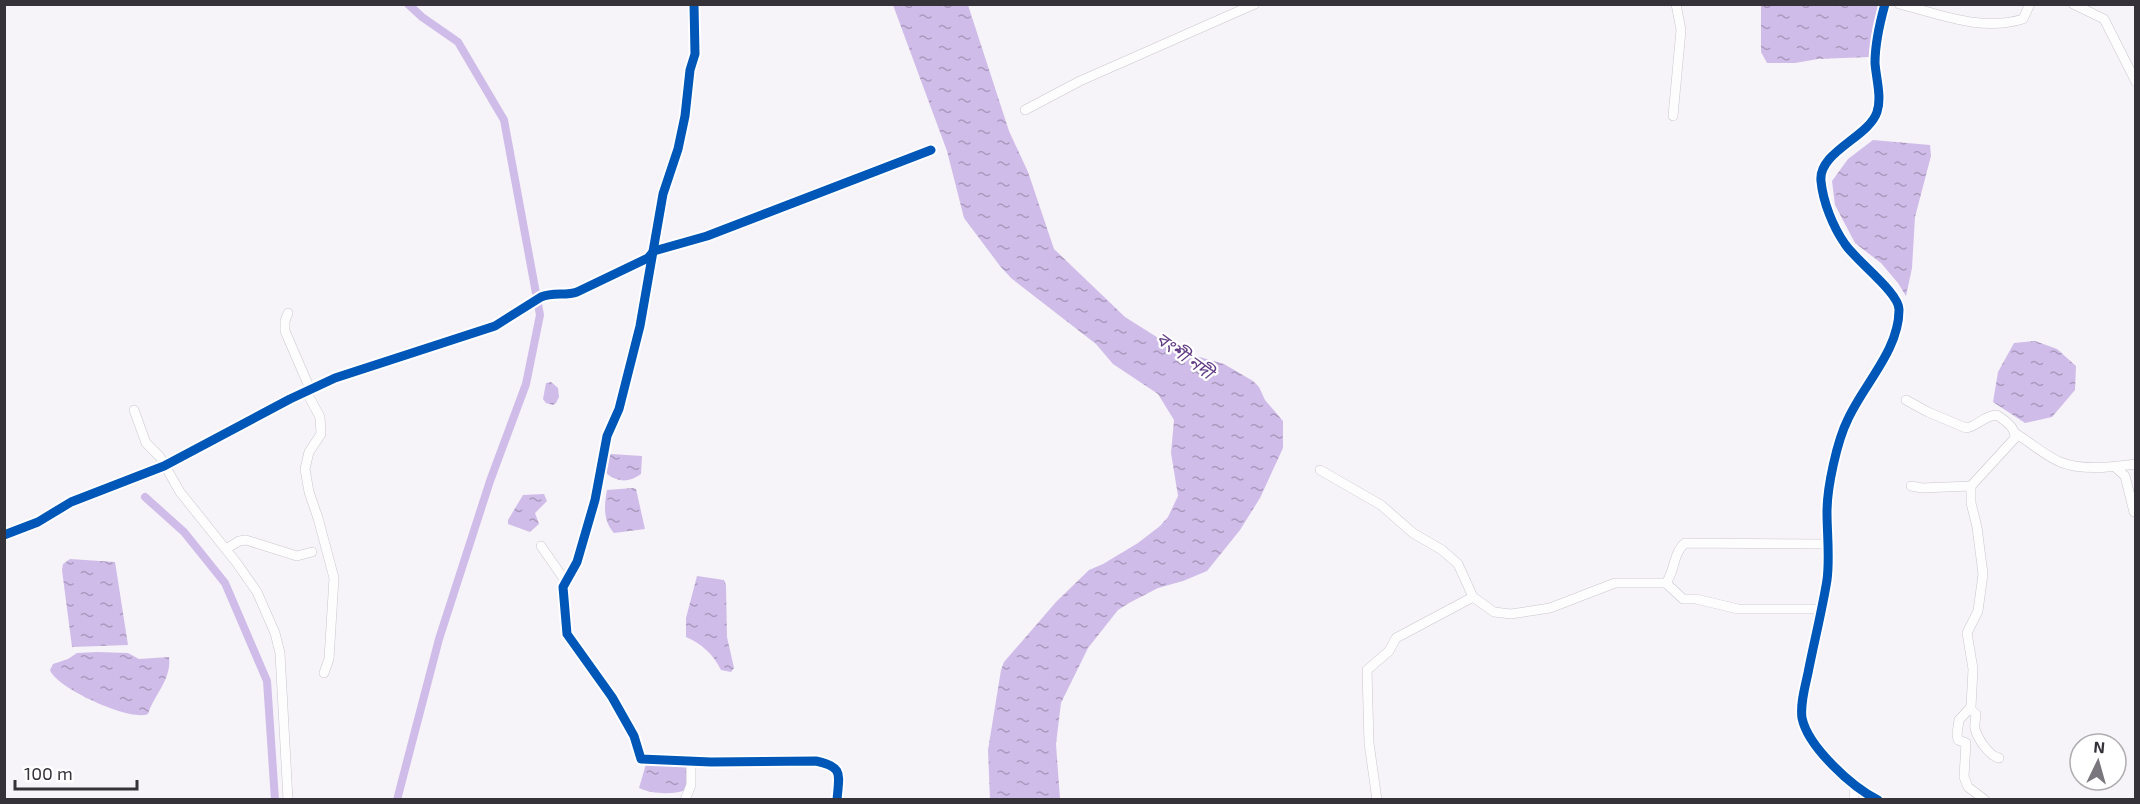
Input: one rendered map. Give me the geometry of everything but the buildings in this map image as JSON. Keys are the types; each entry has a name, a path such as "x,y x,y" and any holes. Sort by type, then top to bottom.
{"street":[{"path":"694,4 695,54 690,70 685,116 678,149 663,194 640,326 619,409 607,436 595,500 577,562 564,587 567,634 612,697 634,736 642,759 816,761 836,768 839,774 837,800"},
{"path":"1025,110 1080,81 1254,4"},
{"path":"1673,116 1681,30 1676,4"},
{"path":"1878,800 1866,794 1827,759 1804,726 1802,716 1806,682 1827,578 1827,510 1829,489 1839,447 1847,420 1893,344 1899,311 1899,306 1885,285 1845,245 1830,214 1821,180 1827,163 1870,123 1877,113 1879,100 1875,60 1885,4"},
{"path":"1899,4 1972,23 1998,23 2024,19 2030,4"},
{"path":"2073,4 2104,19 2136,82"},
{"path":"4,534 38,522 71,502 164,466 335,378 495,326 548,294 569,295 578,292 648,258 654,250 707,236 931,150"},
{"path":"288,313 285,331 320,417 321,434 309,452 305,469 309,492 334,578 329,659 324,673"},
{"path":"1906,400 1966,428 1971,428 1989,415 1997,415 2012,427 2016,438 1971,486 1971,503 1977,527 1983,574 1978,611 1967,633 1972,669 1970,710 1959,720 1957,734 1959,740 1966,743 1964,777 1968,787 1985,800"},
{"path":"134,411 146,443 160,457 180,492 257,592 276,633 284,705 288,800"},
{"path":"2015,434 2058,461 2073,466 2115,467 2136,464"},
{"path":"2115,467 2126,476 2134,512"},
{"path":"1320,470 1381,505 1413,533 1442,550 1458,564 1473,597 1494,612 1511,614 1550,608 1615,583 1666,583 1683,599 1696,599 1732,608 1821,609"},
{"path":"1911,486 1922,488 1971,486"},
{"path":"226,549 242,540 297,556 312,552"},
{"path":"1666,583 1672,575 1677,552 1685,543 1828,544"},
{"path":"541,546 566,582"},
{"path":"1377,800 1368,743 1367,670 1389,651 1396,638 1473,597"},
{"path":"1970,710 1976,714 1975,729 1985,748 1991,755 1999,758"},
{"path":"685,800 691,785 691,761"},
{"path":"1854,784 1854,800"}],"water":[{"name":"বংশী নদী","path":"893,5 968,5 1009,131 1028,172 1054,249 1125,317 1163,341 1196,356 1224,364 1253,381 1283,421 1283,448 1260,498 1240,530 1207,571 1158,588 1118,610 1088,648 1061,703 1056,744 1060,799 990,799 988,750 1001,670 1004,662 1056,602 1089,570 1138,543 1168,517 1178,496 1171,453 1174,420 1158,394 1113,364 1096,344 1011,278 964,218 947,151"},
{"path":"1761,5 1878,5 1876,29 1869,57 1767,63 1761,52"},
{"path":"1873,140 1930,145 1931,156 1915,217 1912,268 1906,296 1881,263 1855,243 1835,205 1832,181 1848,159"},
{"path":"2035,341 2057,349 2076,366 2075,390 2052,417 2025,423 1993,402 1998,372 2014,343"},
{"path":"551,382 558,388 559,397 553,405 546,403 543,399 546,383"},
{"path":"611,454 642,456 641,474 633,479 624,480 607,474 607,460"},
{"path":"636,489 645,529 614,533 605,513 607,490"},
{"path":"544,494 547,501 535,513 539,524 530,532 508,524 508,520 523,495"},
{"path":"70,559 115,562 128,645 72,647 62,570 63,564"},
{"path":"697,576 724,580 726,585 727,637 734,668 731,672 721,670 707,650 686,637 686,618"},
{"path":"77,653 128,653 139,659 169,657 168,673 148,714 126,713 95,702 65,686 50,670 53,664"},
{"path":"646,764 685,764 689,778 686,790 662,793 639,788"}],"waterway":[{"path":"397,800 439,639 490,481 526,384 540,315 504,120 458,42 422,17 408,4"},
{"path":"145,497 184,532 225,583 267,681 275,800"}],"cycle path":[{"path":"694,4 695,54 690,70 685,116 678,149 663,194 640,326 619,409 607,436 595,500 577,562 563,587 567,634 612,697 634,736 641,759 711,762 816,761 831,766 838,773 837,800"},
{"path":"1878,800 1856,786 1832,765 1806,729 1802,713 1803,696 1827,580 1827,502 1837,452 1848,419 1887,353 1897,325 1899,310 1885,286 1850,251 1841,237 1826,206 1821,181 1822,171 1827,162 1864,129 1877,112 1879,94 1875,56 1885,4"},
{"path":"4,535 38,522 71,502 164,466 290,399 335,378 495,326 541,297 577,292 648,258 654,251 707,236 931,150"}]}
